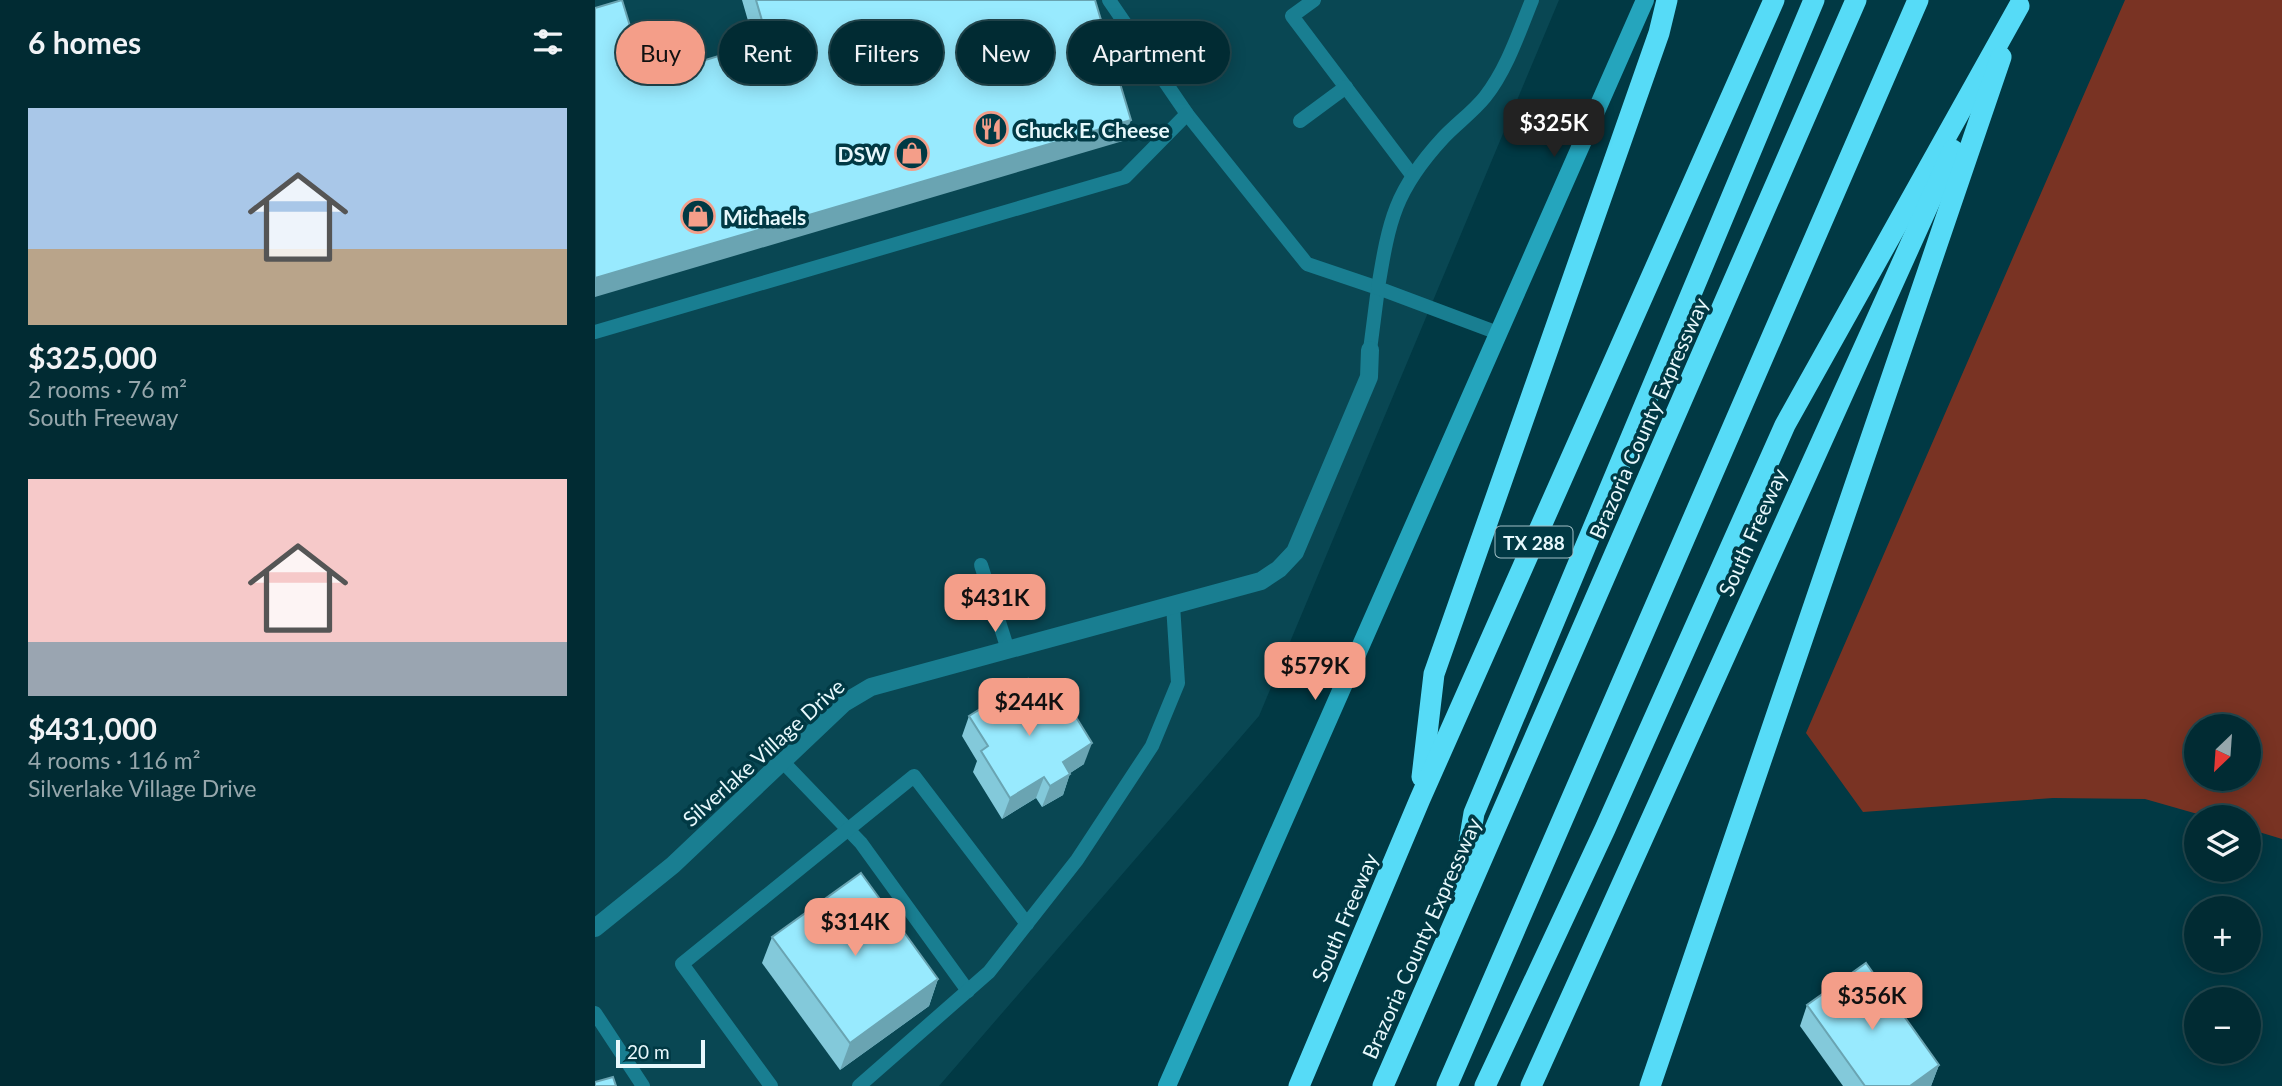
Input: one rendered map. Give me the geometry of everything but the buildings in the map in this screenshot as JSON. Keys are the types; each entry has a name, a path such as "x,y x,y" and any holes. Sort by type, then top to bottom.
{"highway":[{"path":"1420,799 1434,674 1554,338 1659,33 1667,0"},
{"name":"South Freeway","path":"1299,1086 1420,799 1774,0"},
{"path":"1457,918 1474,813 1814,0"},
{"name":"Brazoria County Expressway","path":"1383,1086 1856,0"},
{"path":"1447,1086 1918,0"},
{"path":"1485,1086 1605,829 1785,425 2020,3"},
{"path":"1650,1086 2020,3"},
{"name":"South Freeway","path":"1531,1086 1839,397 2020,3"}],"main road":[{"path":"1167,1086 1645,0"}],"street":[{"name":"Silverlake Village Drive","path":"595,928 673,865 844,703 871,687 1261,581 1279,569 1295,552 1369,377 1370,350"}],"lane":[{"path":"1109,0 1187,114 1307,264 1498,333"},
{"path":"1314,0 1292,16 1412,175"},
{"path":"1370,350 1388,228 1402,190 1412,175 1485,97 1505,63 1532,0"},
{"path":"1300,121 1346,87"},
{"path":"595,332 1125,177 1187,114"},
{"path":"981,565 1008,650"},
{"path":"859,1086 989,972 1077,860 1152,746 1178,683 1173,605"},
{"path":"782,761 848,830 968,991"},
{"path":"771,1086 682,964 914,776 1027,924"},
{"path":"595,1013 643,1086"}],"shaded area":[{"path":"595,0 1559,0 1259,716 939,1086 595,1086"},
{"path":"2125,0 2282,0 2282,839 2261,833 2261,805 2184,805 2184,810 2145,799 2053,798 1863,812 1806,733"}],"place":[{"name":"Chuck E. Cheese","path":"991,129"},
{"name":"DSW","path":"912,153"},
{"name":"Michaels","path":"698,216"}]}
